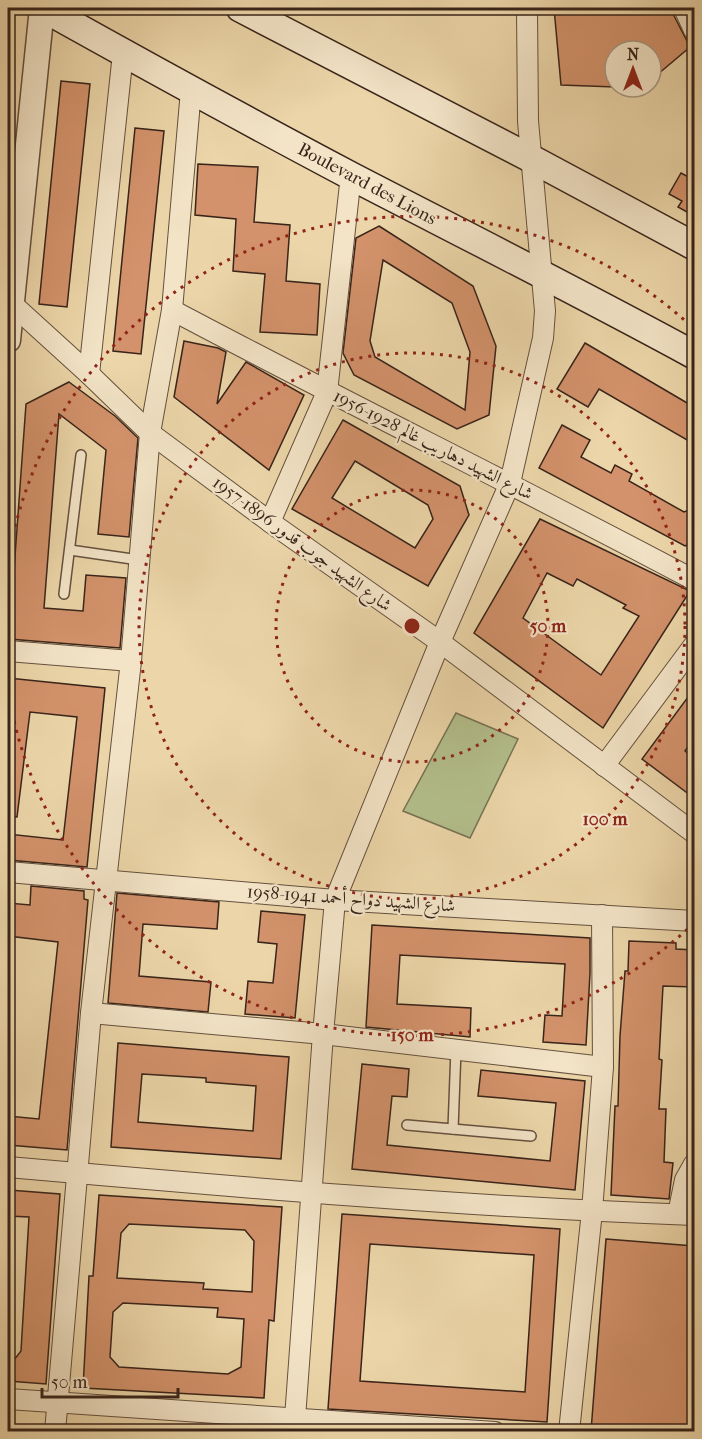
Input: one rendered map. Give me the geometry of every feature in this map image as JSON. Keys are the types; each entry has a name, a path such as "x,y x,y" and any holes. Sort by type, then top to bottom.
{"main road":[{"name":"Boulevard des Lions","path":"42,8 351,176 580,293 694,356"},
{"path":"240,8 532,159 694,246"}],"street":[{"path":"8,340 42,8"},
{"path":"295,1424 335,900 440,642 510,483 543,338 545,310 528,121 527,8"},
{"path":"684,8 694,30"},
{"path":"89,374 123,52"},
{"path":"56,1431 91,1013 130,661 150,434 172,310 191,90"},
{"path":"270,522 327,392 351,176"},
{"name":"شارع الشهيد جوب قدور 1896-1957","path":"11,303 89,374 150,434 440,642 694,833"},
{"name":"شارع الشهيد دهاريب غالم 1928-1956","path":"172,310 327,392 510,483 694,579"},
{"path":"604,766 694,645"},
{"path":"8,651 130,661"},
{"name":"شارع الشهيد دواح أحمد 1941-1958","path":"8,872 335,900 694,921"},
{"path":"569,1431 592,1211 603,1067 602,915"},
{"path":"91,1013 323,1034 603,1067"},
{"path":"8,1167 311,1192 592,1211 686,1214 685,1180 694,1164"},
{"path":"8,1399 295,1424 495,1431"}],"lane":[{"path":"64,594 81,455"},
{"path":"70,550 139,560"},
{"path":"453,1129 456,1049"},
{"path":"407,1125 531,1136"}],"green space":[{"path":"456,713 518,739 470,838 403,811"}],"building":[{"path":"554,8 670,8 690,47 663,70 663,39 603,39 603,87 561,85"},
{"path":"61,81 90,84 67,307 39,304"},
{"path":"135,128 164,131 141,354 113,351"},
{"path":"198,164 258,167 254,222 290,225 286,281 320,284 317,335 260,332 265,274 233,271 236,219 195,215"},
{"path":"681,173 694,180 694,216 678,207 682,201 669,194"},
{"path":"379,226 473,286 496,346 489,415 457,429 354,375 343,353 356,238","holes":["383,260 452,303 470,352 465,410 375,357 370,341"]},
{"path":"184,341 218,348 226,352 217,404 246,362 304,395 269,470 174,397"},
{"path":"585,343 694,407 694,444 599,389 588,407 557,389"},
{"path":"69,382 115,416 138,438 129,537 98,534 106,450 59,414 44,608 83,611 86,575 126,578 120,648 9,639 26,404"},
{"path":"343,420 460,486 469,515 428,586 292,509","holes":["355,461 428,505 433,519 415,548 332,498"]},
{"path":"562,425 590,440 581,457 611,473 615,465 632,474 629,481 684,512 694,508 694,542 685,546 539,468"},
{"path":"540,519 690,591 603,728 474,633","holes":["547,573 573,586 577,579 626,605 623,608 639,616 601,675 523,618"]},
{"path":"8,678 105,688 87,867 8,860 8,834 63,840 77,717 30,712 17,817 8,816"},
{"path":"694,689 694,738 685,751 694,759 694,798 642,759"},
{"path":"31,886 84,891 84,899 88,900 67,1150 8,1145 8,1116 39,1119 58,942 8,936 8,903 30,905"},
{"path":"117,893 219,902 217,929 143,924 139,976 211,982 208,1012 108,1003"},
{"path":"261,911 305,915 295,1018 245,1014 248,981 273,983 277,944 258,942"},
{"path":"372,925 590,938 586,1045 543,1042 545,1015 562,1016 565,964 400,955 397,1004 471,1008 470,1037 366,1027"},
{"path":"629,941 676,943 676,949 694,950 694,987 663,986 659,1109 666,1109 664,1162 673,1163 669,1199 611,1195 615,1106 618,1106 620,1036 625,971 628,971"},
{"path":"118,1043 289,1057 281,1159 111,1147","holes":["142,1074 206,1078 206,1082 256,1086 253,1131 138,1122"]},
{"path":"362,1064 409,1069 407,1097 392,1096 387,1145 550,1161 556,1103 478,1096 481,1070 585,1081 575,1190 352,1169"},
{"path":"9,1190 60,1194 46,1384 8,1381 8,1359 14,1360 21,1351 29,1217 8,1216"},
{"path":"99,1195 282,1207 274,1321 269,1320 264,1398 83,1388 89,1276 93,1276","holes":["129,1224 245,1230 254,1241 252,1292 203,1289 204,1283 117,1278 121,1233","123,1303 218,1308 217,1317 244,1319 241,1367 228,1374 119,1367 110,1357 113,1312"]},
{"path":"342,1214 560,1229 547,1422 328,1409","holes":["370,1244 534,1255 525,1392 360,1381"]},
{"path":"606,1239 694,1246 694,1431 591,1431"}]}
